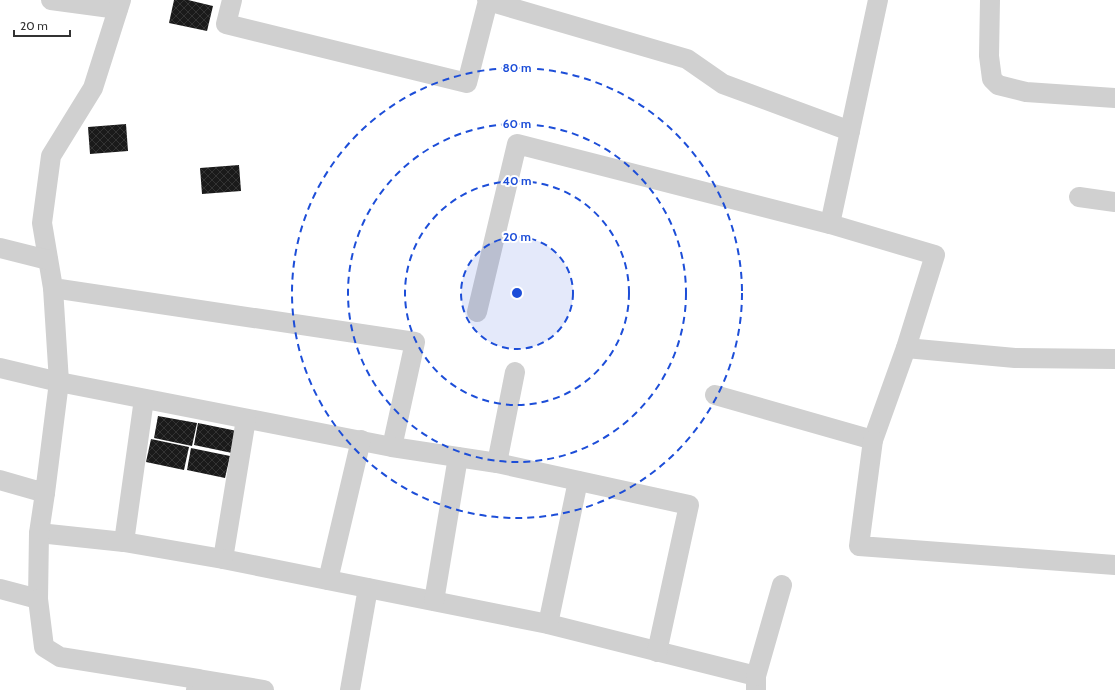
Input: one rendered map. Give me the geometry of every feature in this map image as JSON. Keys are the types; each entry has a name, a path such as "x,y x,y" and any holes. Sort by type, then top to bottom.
{"street":[{"path":"51,0 119,5 92,88 51,156 42,223 53,288 59,382 39,533 38,599 44,647 60,657 197,684 264,690"},
{"path":"232,0 226,24 467,83 487,0 687,59 723,84 850,131"},
{"path":"830,224 878,0"},
{"path":"990,0 989,56 992,79 998,86 1026,92 1115,98"},
{"path":"477,312 517,144 830,224 935,255 906,348 873,440 859,546 1115,565"},
{"path":"1079,197 1115,202"},
{"path":"0,248 48,260"},
{"path":"53,288 415,342 392,447"},
{"path":"906,348 1015,358 1115,359"},
{"path":"0,368 59,382 392,447 497,463 689,505 657,652"},
{"path":"497,463 515,372"},
{"path":"715,395 873,440"},
{"path":"124,542 144,399"},
{"path":"223,559 246,419"},
{"path":"328,580 361,440"},
{"path":"434,601 458,457"},
{"path":"0,480 45,493"},
{"path":"548,624 578,481"},
{"path":"39,533 124,542 223,559 548,624 657,652 756,683 782,585"},
{"path":"350,690 368,588"},
{"path":"0,589 38,599"}],"building":[{"path":"174,0 188,0 213,6 207,31 169,23"},
{"path":"126,124 128,151 90,154 88,127"},
{"path":"239,165 241,191 202,194 200,168"},
{"path":"158,416 197,423 192,446 154,438"},
{"path":"198,423 237,431 232,453 194,445"},
{"path":"151,439 189,447 184,470 146,462"},
{"path":"191,448 230,456 225,478 187,470"}]}
